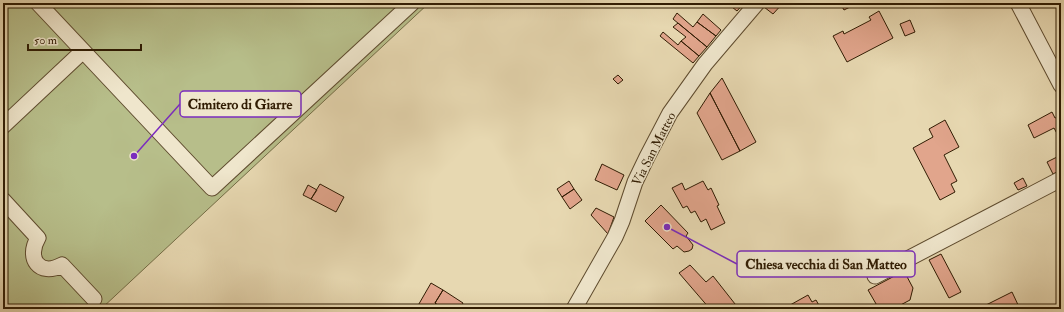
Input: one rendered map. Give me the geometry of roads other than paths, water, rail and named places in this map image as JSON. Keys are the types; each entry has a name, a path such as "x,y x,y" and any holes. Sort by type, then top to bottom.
{"street":[{"path":"38,3 212,188 412,3"},
{"name":"Via San Matteo","path":"574,309 615,237 635,182 670,113 706,64 757,3"},
{"path":"1018,3 1061,85"},
{"path":"3,126 83,51"},
{"path":"875,276 1061,179"},
{"path":"3,200 38,238 34,246 33,254 39,266 46,269 54,269 62,265 94,299"}],"place":[{"name":"Cimitero di Giarre","path":"134,156"},
{"name":"Chiesa vecchia di San Matteo","path":"667,227"}]}
